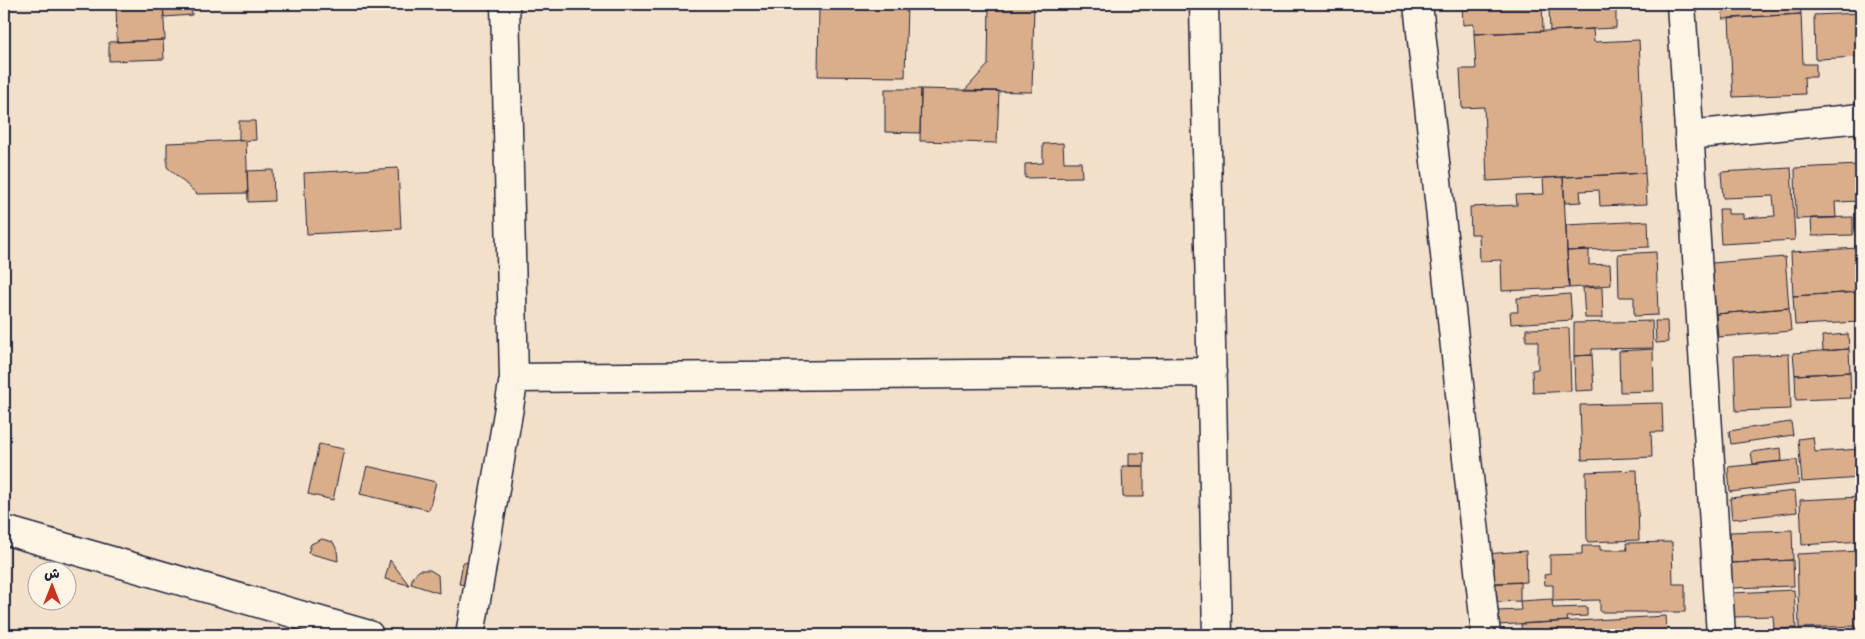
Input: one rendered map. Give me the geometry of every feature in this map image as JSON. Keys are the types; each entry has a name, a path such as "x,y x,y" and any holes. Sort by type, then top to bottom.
{"street":[{"path":"470,635 514,378 505,4"},
{"path":"1204,4 1217,635"},
{"path":"1418,4 1486,635"},
{"path":"1681,4 1721,635"},
{"path":"1689,135 1861,118"},
{"path":"514,378 1212,372"},
{"path":"4,530 369,635"}],"building":[{"path":"116,4 163,4 165,40 117,42"},
{"path":"163,4 191,4 192,15 164,17"},
{"path":"819,4 907,4 905,77 818,76"},
{"path":"989,4 1034,4 1032,92 964,91 988,65"},
{"path":"1462,4 1542,4 1543,31 1474,34 1474,24 1463,25"},
{"path":"1549,4 1622,4 1549,7"},
{"path":"1616,4 1616,28 1550,31 1549,7"},
{"path":"1722,4 1800,4 1801,14 1723,19"},
{"path":"1841,4 1861,4 1861,7 1842,8"},
{"path":"1861,13 1861,57 1815,59 1814,15"},
{"path":"1801,14 1803,64 1816,64 1816,77 1804,77 1805,94 1733,97 1729,18"},
{"path":"1593,29 1594,42 1639,40 1645,173 1487,181 1484,107 1462,108 1460,69 1476,69 1474,34"},
{"path":"163,40 164,59 109,61 109,42"},
{"path":"885,89 921,89 920,133 885,132"},
{"path":"921,89 999,91 997,143 920,141"},
{"path":"239,121 255,121 256,140 239,141"},
{"path":"246,140 248,193 197,194 167,167 167,143"},
{"path":"1063,143 1064,162 1081,162 1082,177 1025,178 1025,164 1043,163 1043,144"},
{"path":"1860,165 1861,201 1835,202 1836,218 1796,219 1795,168"},
{"path":"398,168 401,229 307,234 304,173"},
{"path":"1791,168 1795,240 1721,244 1719,209 1728,209 1728,214 1743,214 1743,218 1775,216 1773,196 1723,198 1721,172"},
{"path":"273,170 274,201 248,202 247,171"},
{"path":"1645,173 1647,204 1600,206 1599,190 1580,191 1581,202 1565,203 1563,177"},
{"path":"1563,177 1569,288 1502,291 1501,260 1480,261 1479,234 1471,234 1470,207 1517,205 1516,195 1544,194 1543,178"},
{"path":"1853,217 1853,235 1812,236 1811,218"},
{"path":"1648,221 1649,247 1567,251 1566,225"},
{"path":"1858,248 1860,292 1793,296 1791,252"},
{"path":"1589,250 1589,265 1610,264 1611,285 1569,288 1567,251"},
{"path":"1656,252 1658,315 1634,316 1634,297 1619,297 1618,254"},
{"path":"1785,257 1789,308 1716,314 1712,263"},
{"path":"1602,287 1603,318 1585,318 1583,288"},
{"path":"1860,292 1861,322 1795,325 1793,296"},
{"path":"1570,294 1572,320 1511,324 1510,312 1518,312 1517,298"},
{"path":"1789,308 1791,331 1718,337 1716,314"},
{"path":"1652,321 1653,348 1592,349 1592,355 1574,356 1574,323"},
{"path":"1655,321 1667,321 1668,342 1656,343"},
{"path":"1569,328 1571,391 1533,393 1532,370 1538,369 1538,341 1526,341 1526,329"},
{"path":"1848,334 1849,349 1823,351 1822,336"},
{"path":"1653,349 1654,391 1620,392 1619,351"},
{"path":"1849,349 1850,372 1795,375 1793,353"},
{"path":"1789,354 1791,409 1736,411 1734,356"},
{"path":"1592,355 1594,390 1575,391 1574,356"},
{"path":"1850,372 1851,398 1796,400 1795,375"},
{"path":"1662,403 1663,432 1651,432 1652,457 1582,460 1580,405"},
{"path":"1791,422 1793,435 1731,444 1729,431"},
{"path":"1813,437 1815,452 1861,449 1861,478 1802,482 1798,439"},
{"path":"319,444 344,449 333,500 308,494"},
{"path":"1781,448 1782,461 1753,464 1751,452"},
{"path":"1129,453 1144,453 1144,466 1129,466"},
{"path":"1797,460 1799,484 1730,492 1728,467"},
{"path":"367,466 436,482 429,510 360,494"},
{"path":"1122,466 1144,466 1144,497 1123,497"},
{"path":"1637,470 1639,540 1587,542 1586,472"},
{"path":"1795,491 1797,512 1732,519 1730,498"},
{"path":"1860,497 1861,541 1802,545 1800,500"},
{"path":"1792,530 1793,560 1731,563 1730,532"},
{"path":"322,539 333,542 337,550 338,561 308,553 311,544"},
{"path":"1672,542 1673,584 1685,584 1685,612 1600,612 1600,600 1553,601 1553,585 1545,585 1544,575 1550,574 1550,555 1582,554 1582,546 1600,546 1600,550 1627,550 1626,543"},
{"path":"1526,551 1527,582 1486,584 1484,554"},
{"path":"1861,551 1861,626 1799,628 1797,554"},
{"path":"390,560 409,585 385,579"},
{"path":"1793,560 1794,586 1732,588 1731,563"},
{"path":"463,562 472,563 468,585 459,584"},
{"path":"420,570 430,570 438,575 439,593 411,584 413,576"},
{"path":"1520,582 1520,601 1497,602 1496,583"},
{"path":"1794,590 1796,628 1774,629 1773,616 1733,617 1732,593"},
{"path":"1552,599 1553,608 1587,607 1587,616 1567,617 1568,621 1498,625 1497,611 1521,610 1520,601"},
{"path":"1666,616 1667,633 1522,635 1521,624"}]}
